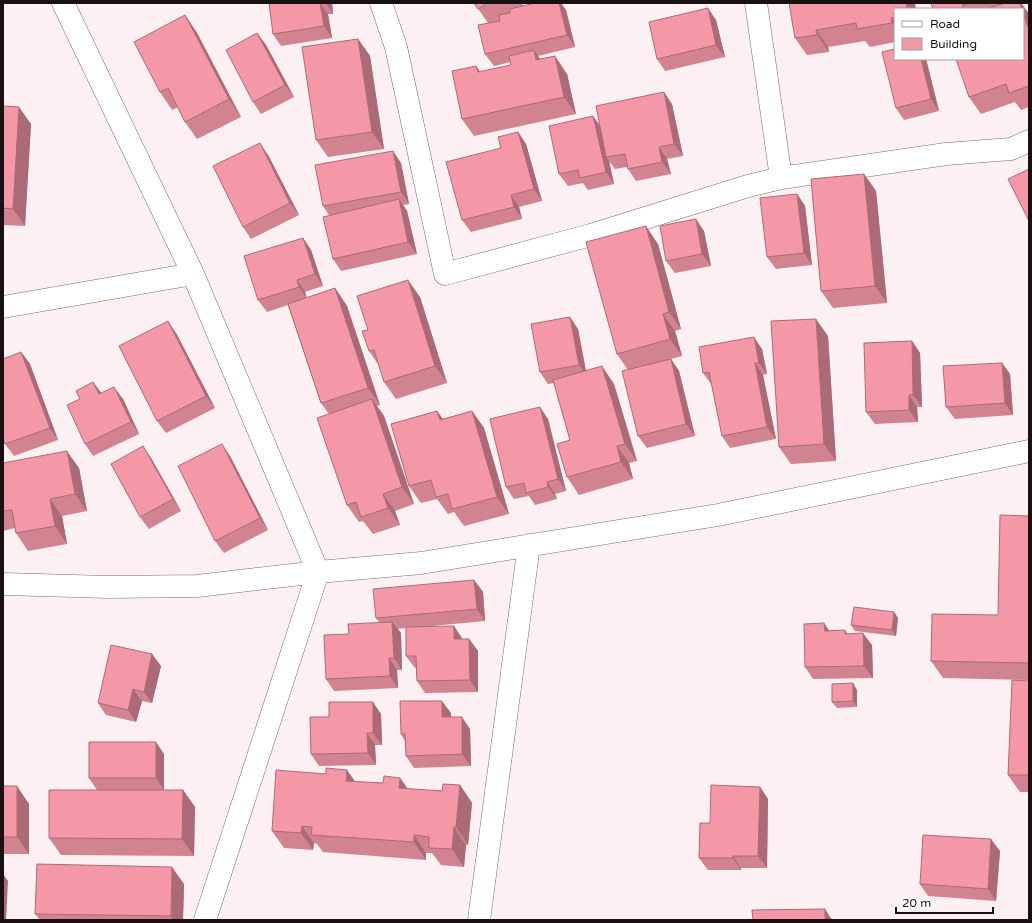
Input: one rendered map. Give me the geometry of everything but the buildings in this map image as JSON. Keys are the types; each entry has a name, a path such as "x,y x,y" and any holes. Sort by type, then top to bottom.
{"street":[{"path":"63,3 193,274 318,572 205,920"},
{"path":"381,3 396,47 445,274 591,234 748,186 781,178 946,154 1011,149 1029,141"},
{"path":"756,3 781,178"},
{"path":"3,307 193,274"},
{"path":"3,584 108,587 197,586 318,572 421,564 718,515 1029,452"},
{"path":"478,920 529,545"}]}
